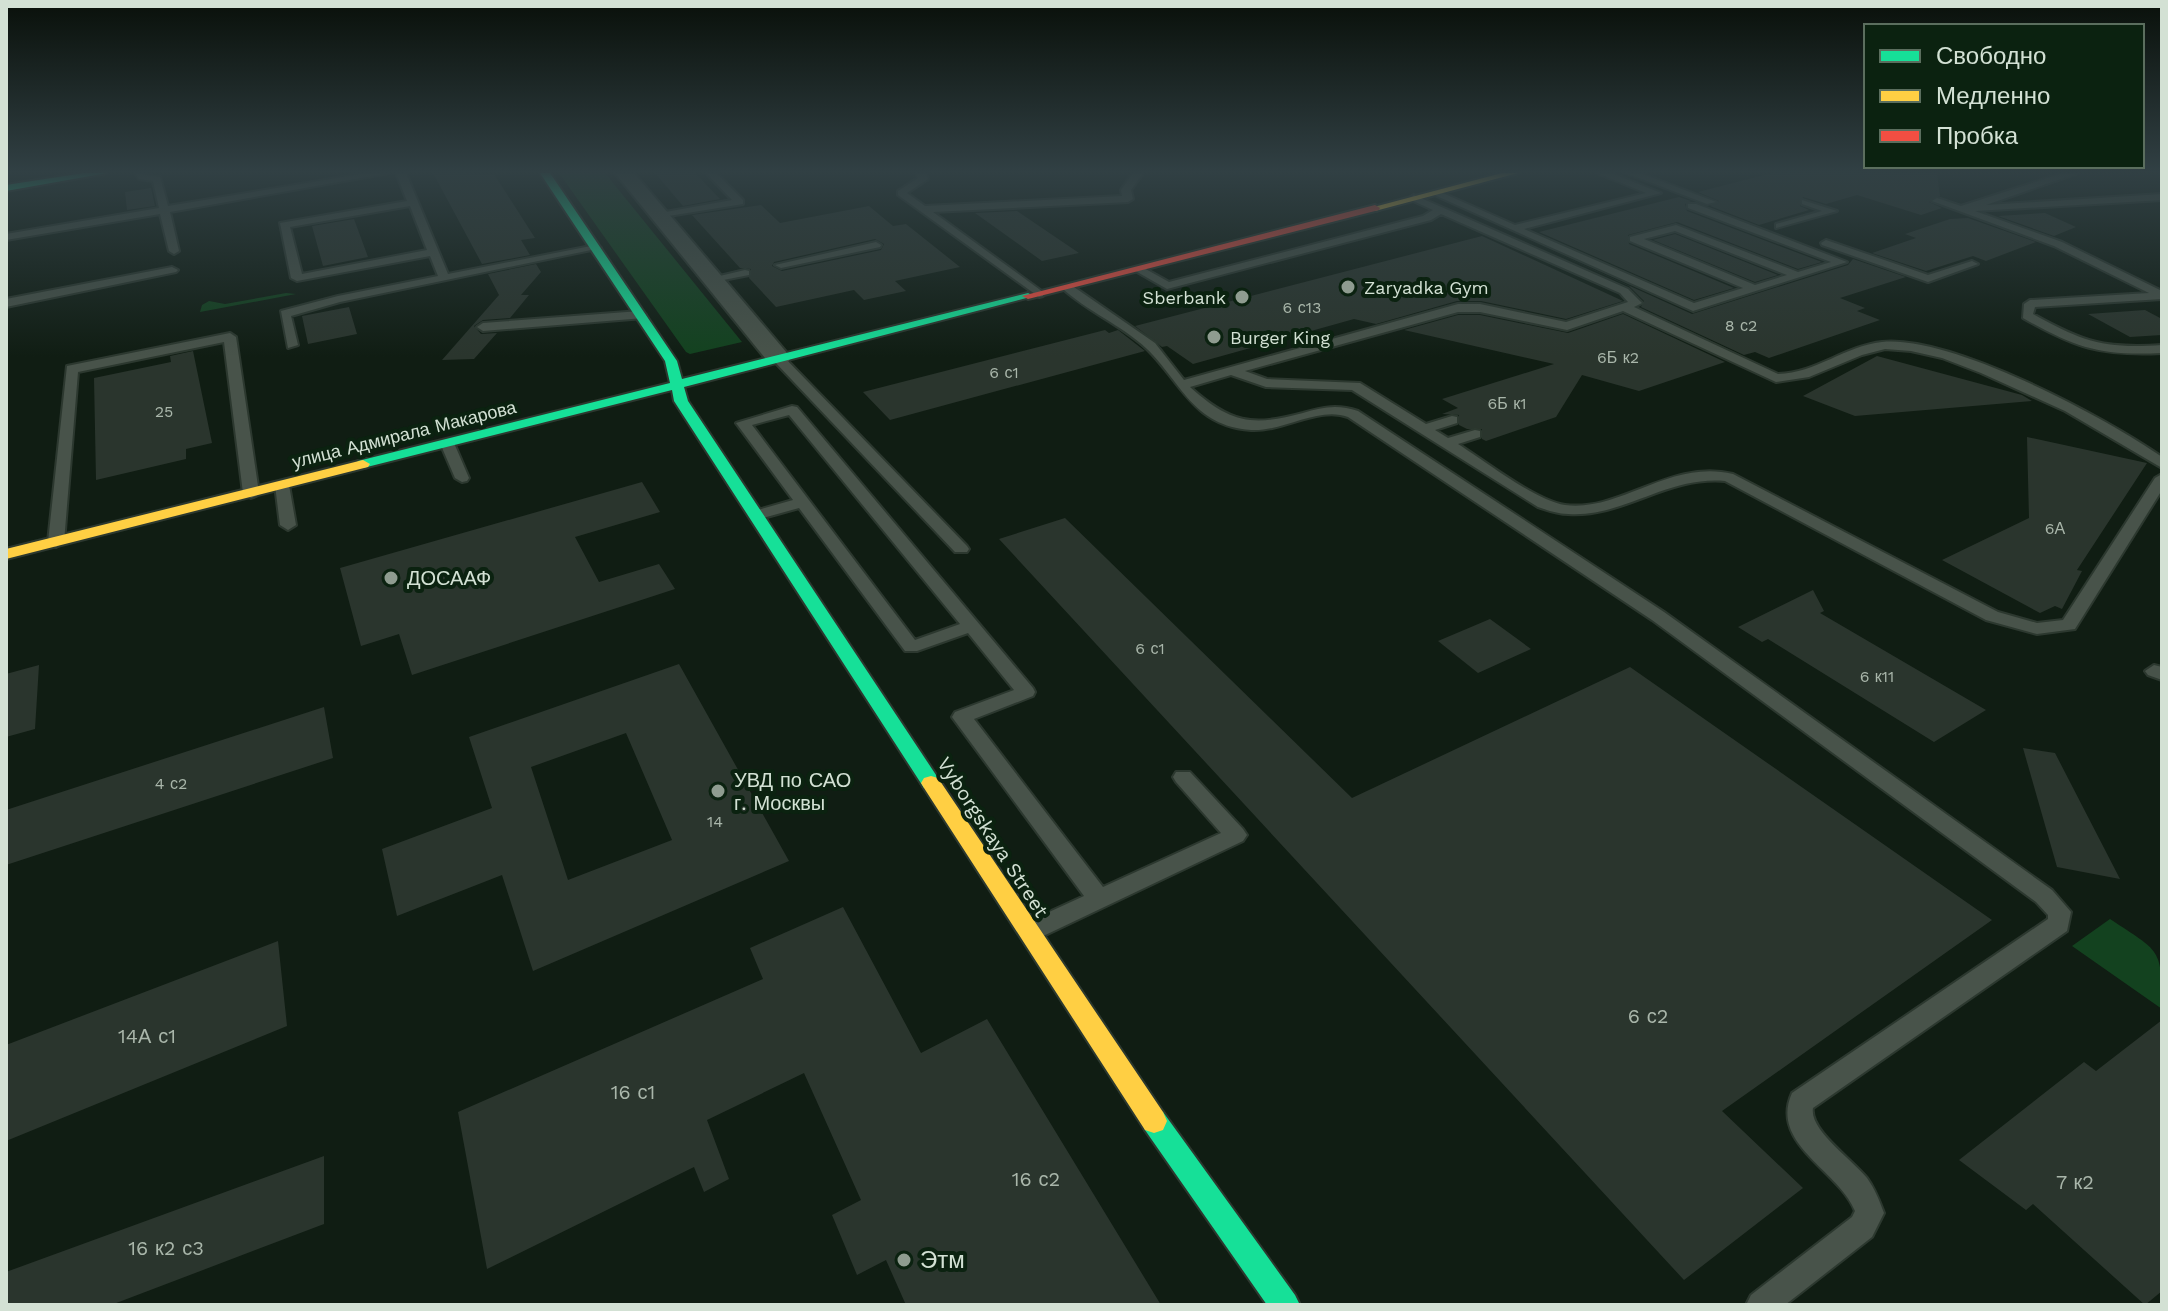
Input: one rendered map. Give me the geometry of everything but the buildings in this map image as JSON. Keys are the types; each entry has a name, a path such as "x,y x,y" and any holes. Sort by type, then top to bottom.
{"street":[{"name":"Vyborgskaya Street","path":"587,234 671,361 681,401 1130,1087 1285,1305"},
{"path":"675,234 778,358"},
{"name":"улица Адмирала Макарова","path":"6,554 1273,234"}],"lane":[{"path":"169,234 174,251"},
{"path":"286,234 297,278 434,252"},
{"path":"426,234 444,278"},
{"path":"957,234 1039,294"},
{"path":"1138,269 1167,286 1365,234"},
{"path":"1181,385 1458,308 1480,308 1567,326 1636,303 1629,294 1505,234"},
{"path":"1528,234 1693,307 1842,262 1767,234"},
{"path":"1652,234 1634,239 1753,288"},
{"path":"1692,234 1797,275"},
{"path":"1803,234 1928,279 1972,264"},
{"path":"2031,234 2058,244 2162,296"},
{"path":"781,265 876,245"},
{"path":"292,345 285,314 338,299 596,248"},
{"path":"6,303 172,270"},
{"path":"713,279 745,273"},
{"path":"1067,287 1151,346 1181,385 1226,422 1246,427 1275,426 1328,410 1347,411 1658,616 2044,896 2060,912 2059,924 1801,1101 1797,1115 1803,1129 1864,1192 1870,1213 1862,1227 1761,1305"},
{"path":"2162,296 2030,304 2027,315 2077,344 2113,352 2162,349"},
{"path":"1626,308 1776,378 1795,377 1883,345 1936,352 2073,407 2162,464"},
{"path":"483,327 640,315"},
{"path":"56,542 72,369 230,337 251,493"},
{"path":"778,358 961,549"},
{"path":"1231,371 1266,383 1355,386 1554,508 1585,511 1691,474 1728,477 1992,616 2046,630 2069,625 2162,478"},
{"path":"971,626 911,647 743,423 792,410 1026,692 962,717 1099,899"},
{"path":"1425,429 1452,420"},
{"path":"1447,443 1475,434"},
{"path":"447,443 462,478"},
{"path":"282,485 288,525"},
{"path":"1488,503 1522,491"},
{"path":"756,515 802,502"},
{"path":"1029,932 1236,835 1183,777"}],"green space":[{"path":"602,234 655,234 742,342 690,354"},
{"path":"296,294 200,312 202,305 209,301 225,304"},
{"path":"2110,919 2149,946 2155,954 2161,974 2162,1009 2072,946"}],"traffic: fast":[{"path":"586,234 671,361 681,401 931,783"},
{"path":"363,464 1028,296"},
{"path":"1154,1121 1285,1305"}],"traffic: slow":[{"path":"6,554 363,464"},
{"path":"931,783 1154,1121"}],"traffic: jam":[{"path":"1028,296 1272,234"}],"place":[{"name":"Zaryadka Gym","path":"1348,287"},
{"name":"Sberbank","path":"1242,297"},
{"name":"Burger King","path":"1214,337"},
{"name":"ДОСААФ","path":"391,578"},
{"name":"УВД по САО г. Москвы","path":"718,791"},
{"name":"Этм","path":"904,1260"}]}
